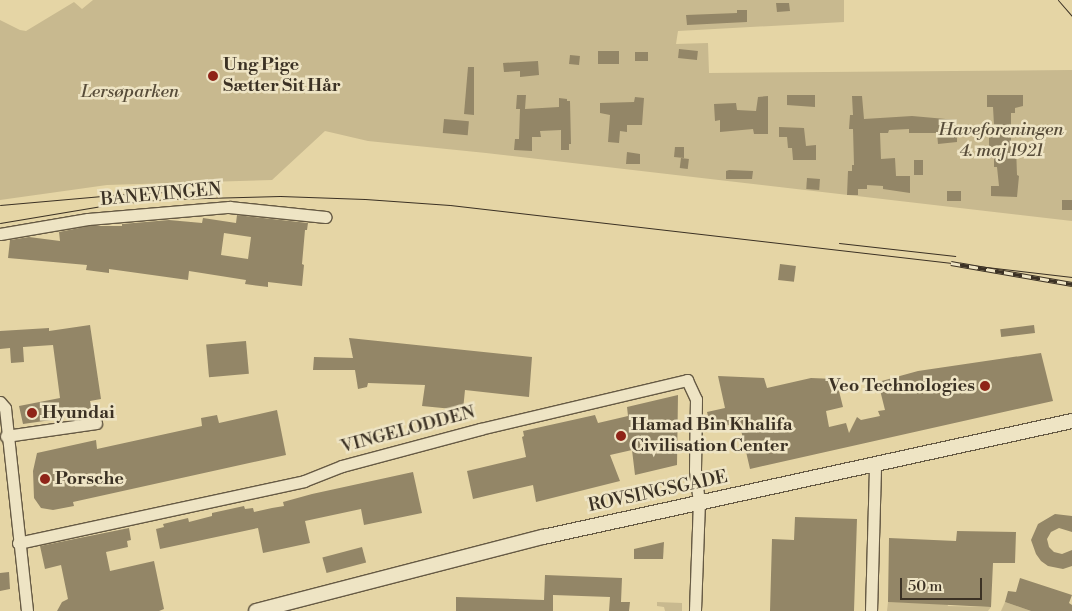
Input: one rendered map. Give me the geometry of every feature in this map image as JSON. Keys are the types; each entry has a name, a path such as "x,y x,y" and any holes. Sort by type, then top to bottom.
{"street":[{"name":"BANEVINGEN","path":"0,234 88,219 229,207 326,217"},
{"name":"VINGELODDEN","path":"18,543 304,481 319,473 480,429 687,380 696,399 695,470 699,501"},
{"path":"0,402 5,408 6,436 27,611"},
{"name":"ROVSINGSGADE","path":"256,611 524,541 699,501 874,466 1072,421"},
{"path":"6,436 96,423"},
{"path":"871,611 874,466"},
{"path":"695,611 699,501"}],"green space":[{"path":"93,0 844,0 844,22 678,31 676,44 708,43 709,73 1072,70 1072,221 368,141 325,131 272,180 107,185 0,200 0,20 26,31 74,2 82,9"},
{"path":"657,602 682,603 682,611 665,611 664,607 657,606"},
{"path":"888,602 947,603 948,606 991,607 988,611 887,611"},
{"path":"1005,602 1031,611 1001,611"}],"building":[{"path":"776,3 789,3 790,11 777,12"},
{"path":"737,10 747,10 747,22 687,25 686,15 737,13"},
{"path":"679,49 698,51 697,60 678,58"},
{"path":"598,51 619,51 619,64 598,64"},
{"path":"635,52 648,52 648,61 635,61"},
{"path":"570,55 580,56 579,65 569,64"},
{"path":"538,61 539,75 520,77 520,71 504,72 503,63"},
{"path":"468,67 474,67 474,115 464,114"},
{"path":"517,95 526,95 525,109 559,107 559,98 570,101 571,144 569,144 569,150 561,150 561,130 540,131 541,137 532,137 532,151 514,150 515,139 519,139 520,109 516,109"},
{"path":"787,95 815,95 815,107 787,105"},
{"path":"987,95 1023,95 1023,106 1015,108 1015,113 1011,113 1011,147 1016,147 1017,175 1019,176 1017,197 991,196 991,186 999,186 997,167 994,167 994,158 989,158 989,129 994,125 993,107 987,107"},
{"path":"768,96 768,134 754,134 753,129 720,132 720,120 715,121 714,104 736,103 737,110 756,111 758,97"},
{"path":"852,96 862,96 864,119 912,116 957,120 957,142 938,144 937,133 909,133 909,129 889,130 888,133 880,133 881,159 895,158 896,176 910,176 910,193 883,189 883,186 867,185 867,189 858,189 858,195 847,195 848,171 852,171 852,165 854,165 853,129 849,129 850,115 853,115"},
{"path":"635,97 644,98 642,125 627,125 627,132 620,131 619,143 608,142 610,115 600,113 600,103 634,102"},
{"path":"444,119 469,121 468,135 443,133"},
{"path":"779,127 804,128 806,146 816,145 816,160 793,160 792,148 788,148 787,137 779,137"},
{"path":"675,147 684,147 684,158 674,157"},
{"path":"627,152 640,154 640,164 626,164"},
{"path":"681,158 689,159 688,169 680,168"},
{"path":"914,160 923,160 923,175 914,175"},
{"path":"726,171 753,171 752,179 726,179"},
{"path":"807,178 820,179 819,190 806,189"},
{"path":"947,191 961,191 961,201 947,201"},
{"path":"1062,200 1072,200 1072,210 1062,210"},
{"path":"237,215 308,223 307,230 305,230 302,286 268,282 268,287 245,284 246,280 189,271 188,280 109,269 109,273 86,270 87,265 8,258 10,240 29,237 60,241 59,232 89,226 122,226 122,224 169,220 202,223 203,218 236,223","holes":["224,233 251,237 248,259 221,255"]},
{"path":"780,264 796,266 794,282 778,280"},
{"path":"90,325 101,399 90,401 92,409 57,416 58,419 23,424 19,406 60,398 53,345 23,347 24,362 11,363 10,348 0,349 0,331 49,328 49,331"},
{"path":"1034,325 1035,333 1001,337 1000,329"},
{"path":"349,338 532,357 529,397 465,390 463,410 422,406 425,385 368,383 367,387 358,389 355,370 313,370 314,357 353,358"},
{"path":"246,341 249,374 209,377 206,344"},
{"path":"1041,353 1053,401 750,469 741,430 731,432 729,425 711,429 707,412 725,408 718,376 764,378 767,388 811,378 836,379 843,407 826,411 829,427 846,423 849,433 857,417 861,420 880,416 878,411 885,410 878,382 918,371"},
{"path":"678,395 677,465 635,475 632,450 610,455 620,481 536,502 533,485 473,499 467,471 526,457 522,437 524,436 523,431 595,415 598,423 628,416 627,407"},
{"path":"277,410 286,455 73,502 74,506 53,510 41,508 34,498 33,471 37,453 96,440 97,449 202,426 201,418 217,415 219,423"},
{"path":"413,472 422,513 364,525 361,509 305,521 310,543 263,553 258,528 160,549 156,529 164,527 163,524 188,518 189,522 212,516 212,513 244,506 245,509 253,508 254,512 284,506 283,502 312,494"},
{"path":"1055,514 1072,516 1072,532 1059,528 1051,532 1047,539 1049,547 1054,552 1062,554 1072,550 1072,566 1063,569 1048,566 1041,561 1036,554 1031,540 1038,524"},
{"path":"795,517 857,519 854,611 770,611 772,539 794,540"},
{"path":"129,528 131,540 127,541 128,547 106,552 110,571 154,561 164,609 159,611 57,611 62,602 68,599 61,565 45,569 40,546"},
{"path":"957,531 1016,532 1015,563 993,563 991,607 888,602 889,538 956,541"},
{"path":"664,542 663,559 634,559 634,549"},
{"path":"362,547 366,562 327,573 322,558"},
{"path":"9,572 10,589 0,591 0,573"},
{"path":"545,575 622,578 621,602 630,602 629,611 609,611 610,597 553,595 553,611 456,611 456,597 544,600"},
{"path":"1020,578 1072,595 1069,603 1072,605 1072,611 1031,611 1005,602 1008,591 1016,592"}],"tram line":[{"path":"1058,0 1072,16"},
{"path":"0,205 111,195 201,190"},
{"path":"0,223 113,204 168,199 280,196 365,199 450,205 1072,277"},
{"path":"839,243 955,256"}],"railway":[{"path":"951,263 1072,284"}],"place":[{"name":"Ung Pige Sætter Sit Hår","path":"213,76"},
{"name":"Veo Technologies","path":"985,386"},
{"name":"Hyundai","path":"32,413"},
{"name":"Hamad Bin Khalifa Civilisation Center","path":"621,436"},
{"name":"Porsche","path":"45,479"}],"park label":[{"name":"Lersøparken","path":"130,92"},
{"name":"Haveforeningen 4. maj 1921","path":"1001,141"}]}
